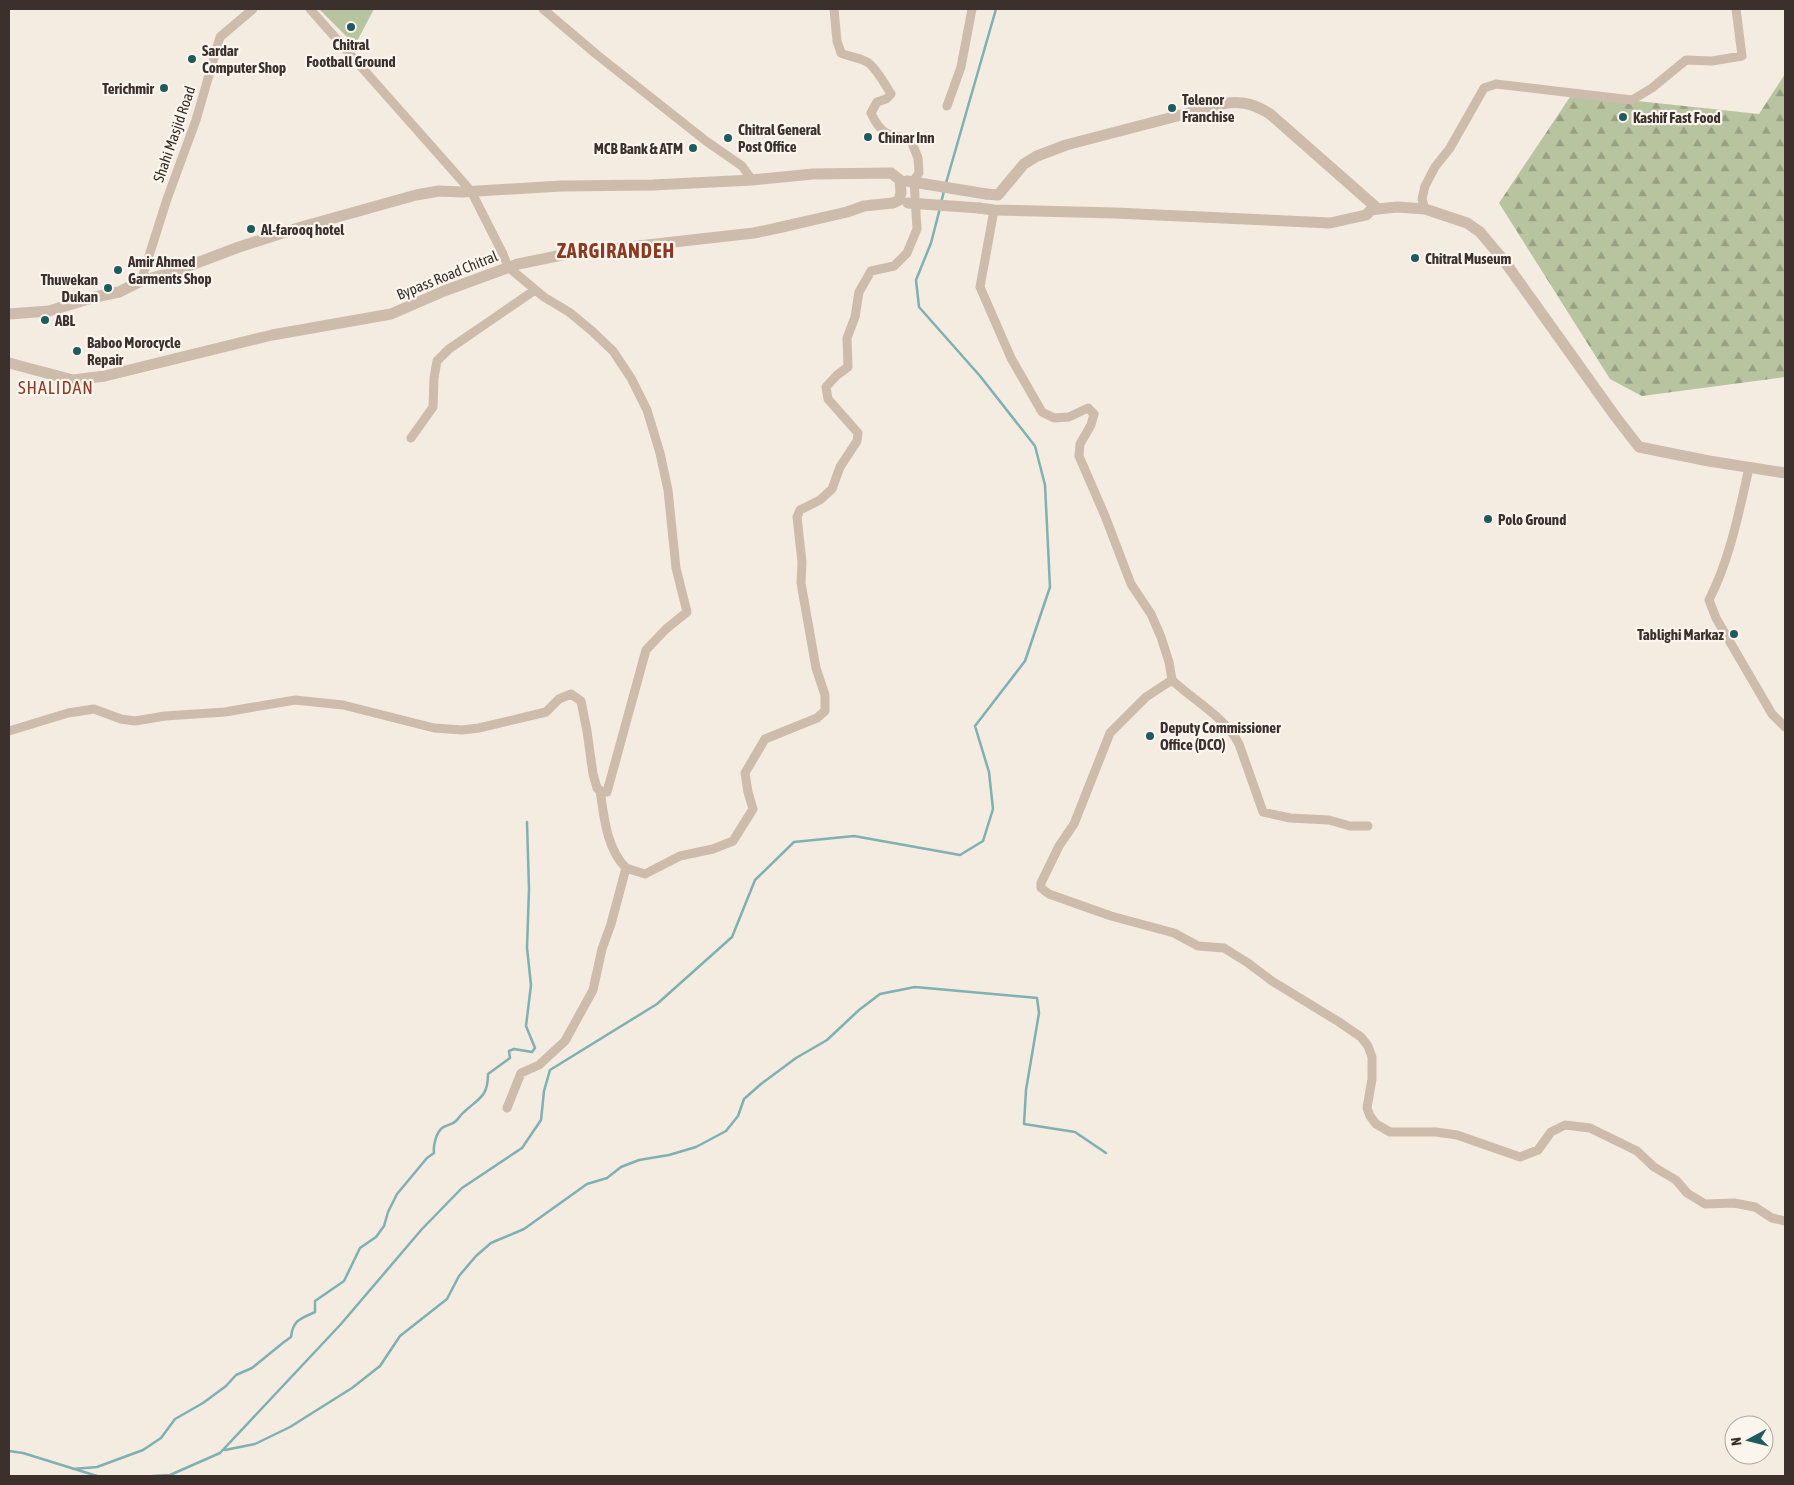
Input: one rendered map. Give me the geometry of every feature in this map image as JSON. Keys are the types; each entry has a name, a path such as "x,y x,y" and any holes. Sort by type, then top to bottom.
{"street":[{"name":"Shahi Masjid Road","path":"141,281 166,199 196,120 220,37 253,9"},
{"path":"310,9 471,191 508,267 544,298 568,312 613,351 631,378 647,410 660,453 668,490 676,568 687,612 666,629 646,650 607,792 600,790"},
{"path":"543,9 556,12 596,54 706,141 742,166 752,180"},
{"path":"9,731 68,713 94,709 121,719 135,721 164,716 225,712 295,700 343,705 434,728 462,730 479,728 546,712 559,699 571,694 581,701 588,730 593,774 600,790 610,842 618,861 626,868 645,874 680,856 733,841 753,809 745,773 765,739 817,718 825,711 825,695 816,668 801,583 802,562 797,518 800,510 820,500 832,489 840,467 857,441 858,433 828,400 826,387 848,367 847,338 855,317 859,292 871,271 894,266 907,253 917,229 914,180 919,173 918,158 910,138 895,137 884,133 876,124 872,113 877,102 886,99 891,94 870,63 841,52 837,40 834,9"},
{"path":"947,106 961,68 972,9"},
{"path":"1425,209 1422,199 1425,186 1435,167 1450,148 1484,88 1496,84 1632,100 1652,88 1686,60 1712,61 1742,56 1736,9"},
{"path":"9,314 49,311 119,292 141,281 170,273 239,247 298,228 416,195 439,192 561,186 654,185 752,180 813,174 891,173 903,180 998,195 1031,158 1066,145 1159,122 1194,111 1239,102 1251,104 1270,114 1378,209"},
{"path":"903,180 901,193 904,201"},
{"name":"Bypass Road Chitral","path":"9,363 73,380 105,376 272,335 391,314 508,267 567,254 763,231 864,206 904,201 994,210 1115,213 1330,223 1366,215 1371,210 1397,207 1425,209 1467,224 1480,232 1505,262 1639,447 1750,468 1785,472"},
{"path":"994,210 980,287 1011,358 1042,412 1054,418 1069,417 1088,408 1094,414 1091,425 1080,444 1079,456 1132,584 1150,614 1161,638 1169,662 1172,680 1234,734 1263,812 1290,818 1329,820 1350,826 1368,826"},
{"path":"411,438 433,407 434,378 437,361 449,349 535,290"},
{"path":"1750,468 1733,535 1718,581 1709,600 1716,618 1772,714 1785,726"},
{"path":"1172,680 1146,697 1110,733 1074,824 1059,846 1041,883 1041,888 1049,894 1111,916 1174,933 1198,946 1224,948 1272,981 1340,1022 1361,1037 1368,1046 1372,1056 1372,1079 1368,1108 1370,1116 1376,1124 1390,1132 1436,1132 1457,1136 1520,1157 1538,1150 1551,1132 1565,1125 1590,1128 1637,1152 1654,1168 1676,1180 1687,1193 1705,1204 1734,1203 1755,1207 1772,1218 1785,1221"},
{"path":"507,1108 521,1073 540,1064 566,1041 593,990 602,949 611,924 626,868"}],"green space":[{"name":"Chitral Football Ground","path":"319,9 374,9 355,45"},
{"path":"1785,74 1785,377 1642,396 1610,379 1499,203 1572,94 1759,114"}],"waterway":[{"path":"946,183 996,9"},
{"path":"941,203 944,191"},
{"path":"153,1476 170,1475 220,1453 341,1324 422,1229 462,1188 522,1148 541,1120 544,1091 550,1070 657,1004 732,937 755,880 794,842 854,836 960,855 983,841 993,809 989,772 975,726 1025,661 1050,587 1045,485 1035,446 980,376 919,307 916,280 931,243 940,208"},
{"path":"73,1469 97,1467 143,1450 161,1438 175,1419 203,1403 226,1386 236,1375 252,1368 291,1337 296,1323 315,1312 315,1301 344,1281 360,1248 376,1237 384,1226 388,1212 397,1194 427,1158 434,1153 435,1140 440,1130 454,1122 482,1096 488,1082 488,1074 510,1058 509,1051 514,1049 532,1052 535,1048 526,1026 531,985 527,948 529,889 527,822"},
{"path":"225,1450 255,1444 290,1427 352,1388 380,1366 400,1336 447,1299 459,1276 476,1256 491,1243 524,1229 587,1184 607,1178 621,1167 639,1160 669,1155 696,1147 726,1131 738,1116 744,1099 796,1058 827,1040 859,1010 880,994 915,987 1037,998 1039,1013 1026,1090 1024,1124 1075,1132 1106,1153"},
{"path":"9,1451 23,1453 97,1476"}],"place":[{"name":"Chitral Football Ground","path":"351,27"},
{"name":"Sardar Computer Shop","path":"192,59"},
{"name":"Terichmir","path":"164,88"},
{"name":"Telenor Franchise","path":"1172,108"},
{"name":"Kashif Fast Food","path":"1623,117"},
{"name":"Chinar Inn","path":"868,137"},
{"name":"Chitral General Post Office","path":"728,138"},
{"name":"MCB Bank & ATM","path":"693,148"},
{"name":"Al-farooq hotel","path":"251,229"},
{"name":"Chitral Museum","path":"1415,258"},
{"name":"Amir Ahmed Garments Shop","path":"118,270"},
{"name":"Thuwekan Dukan","path":"108,288"},
{"name":"ABL","path":"45,320"},
{"name":"Baboo Morocycle Repair","path":"77,351"},
{"name":"Polo Ground","path":"1488,519"},
{"name":"Tablighi Markaz","path":"1734,634"},
{"name":"Deputy Commissioner Office (DCO)","path":"1150,736"}],"district":[{"name":"ZARGIRANDEH","path":"616,250"},
{"name":"SHALIDAN","path":"56,387"}]}
